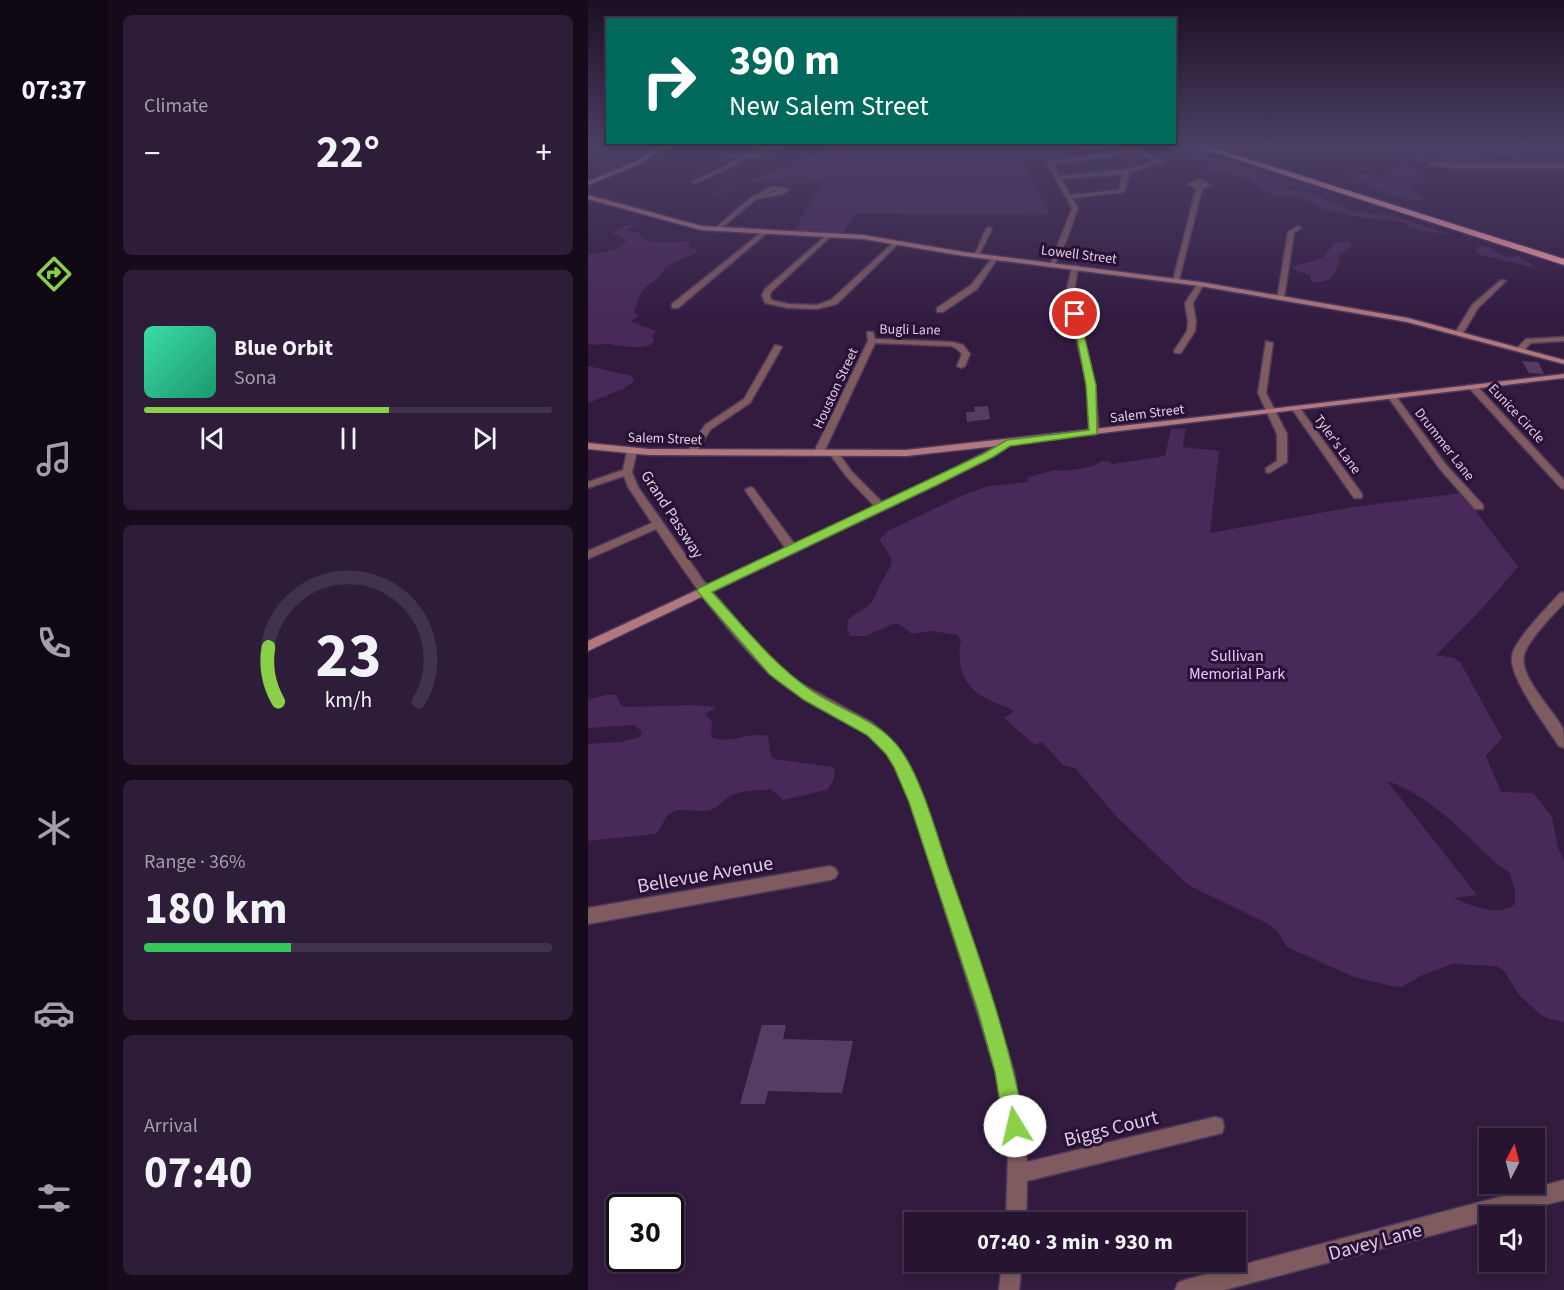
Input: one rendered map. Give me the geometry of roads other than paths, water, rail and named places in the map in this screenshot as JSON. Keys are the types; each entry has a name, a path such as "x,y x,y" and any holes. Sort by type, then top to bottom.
{"highway":[{"path":"1382,204 1564,262"},
{"path":"1399,204 1564,256"}],"main road":[{"name":"Lowell Street","path":"612,204 678,224 716,230 828,235 897,242 995,258 1176,280 1408,320 1564,362"},
{"name":"Salem Street","path":"588,446 632,451 906,453 1007,443 1564,376"},
{"path":"588,646 881,507 992,453 1007,443"},
{"path":"975,446 992,453"}],"street":[{"path":"716,230 747,204"},
{"path":"1052,264 1064,239 1075,208 1073,204"},
{"path":"1176,280 1195,204"},
{"path":"1280,298 1291,232 1298,228"},
{"path":"976,255 989,229"},
{"path":"675,306 764,233"},
{"path":"828,235 768,291 766,295 768,301 782,306 810,307 837,301 897,242"},
{"path":"940,310 974,287 995,258"},
{"path":"1075,267 1070,293 1091,385 1094,432"},
{"path":"1459,333 1475,307 1503,281"},
{"path":"1178,351 1191,331 1189,303 1200,284"},
{"name":"Bugli Lane","path":"871,338 952,344 965,352 966,358 961,366"},
{"name":"Houston Street","path":"819,452 871,338"},
{"path":"1519,350 1529,341 1564,339"},
{"path":"1269,343 1262,393 1282,434 1282,459 1278,465 1269,470"},
{"path":"692,452 709,426 747,401 778,347"},
{"name":"Eunice Circle","path":"1473,387 1564,486"},
{"name":"Drummer Lane","path":"1392,397 1443,467 1479,507"},
{"name":"Tyler's Lane","path":"1296,409 1358,496"},
{"name":"Grand Passway","path":"632,451 627,472 633,487 703,591 774,670 809,696 872,730 891,749 900,763 918,802 1005,1072 1015,1126 1018,1174 1016,1212"},
{"path":"834,453 849,474 881,507"},
{"path":"588,485 627,472"},
{"path":"750,490 792,549"},
{"path":"588,555 659,524"},
{"path":"1564,596 1521,650 1517,661 1522,675 1564,742"},
{"name":"Bellevue Avenue","path":"588,916 830,873"},
{"name":"Biggs Court","path":"1018,1174 1215,1126"},
{"name":"Davey Lane","path":"1185,1290 1564,1190"},
{"path":"1009,1290 1011,1272"}],"park label":[{"name":"Sullivan Memorial Park","path":"1237,664"}]}
